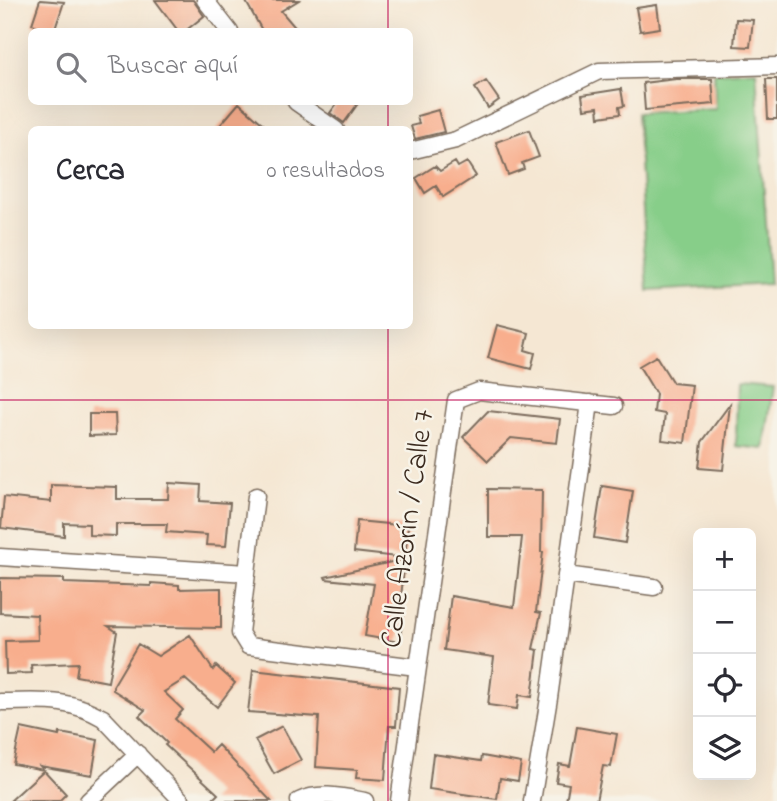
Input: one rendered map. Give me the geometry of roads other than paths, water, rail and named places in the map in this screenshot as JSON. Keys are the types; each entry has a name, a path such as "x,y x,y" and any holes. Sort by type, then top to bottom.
{"street":[{"path":"205,0 227,28"},
{"path":"413,150 456,140 599,71 777,66"},
{"path":"300,105 330,126"},
{"name":"Calle Azorín / Calle 7","path":"399,801 456,400 479,391 614,406"},
{"path":"532,801 550,698 590,403"},
{"path":"256,496 240,633 248,646 417,667"},
{"path":"0,557 247,573"},
{"path":"566,575 654,587"},
{"path":"0,702 65,702 78,705 103,718 181,801"},
{"path":"88,801 138,754"},
{"path":"299,801 306,797 333,795 365,801"}]}
